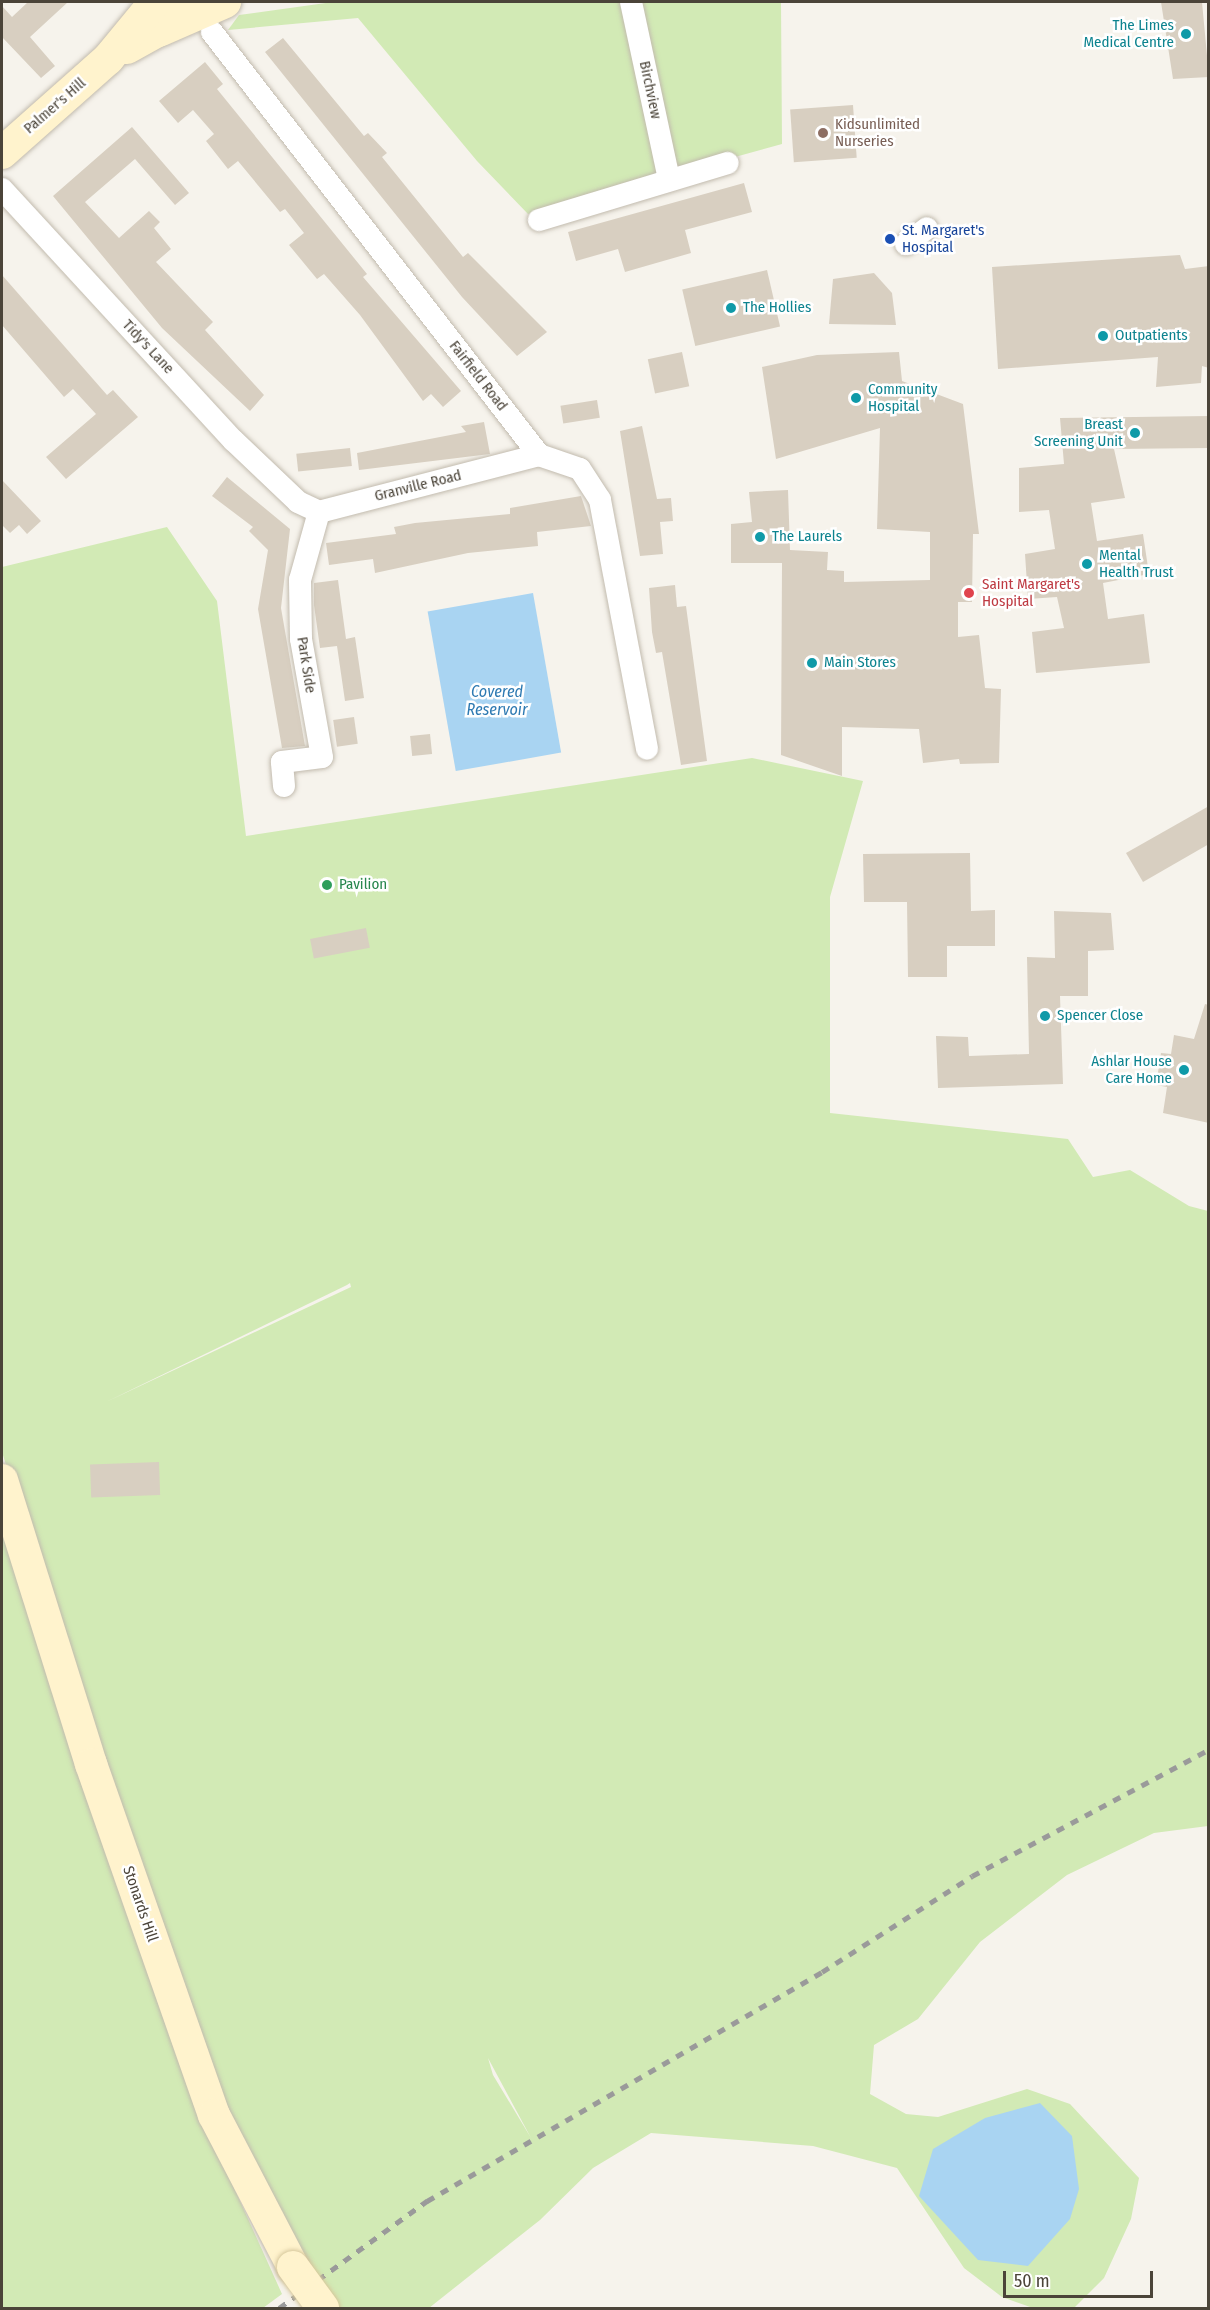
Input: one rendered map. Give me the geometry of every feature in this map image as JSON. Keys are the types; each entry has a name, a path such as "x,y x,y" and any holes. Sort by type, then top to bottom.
{"street":[{"path":"156,16 185,2"},
{"path":"156,16 225,2"},
{"name":"Birchview","path":"631,2 669,179"},
{"name":"Palmer's Hill","path":"2,153 156,16"},
{"name":"Fairfield Road","path":"212,32 539,455"},
{"path":"539,220 728,163"},
{"name":"Tidy's Lane","path":"2,189 233,440 298,502 319,512"},
{"path":"906,244 927,228"},
{"path":"539,455 580,469 600,500 646,749"},
{"name":"Granville Road","path":"319,512 539,455"},
{"name":"Park Side","path":"284,786 282,762 322,757 301,639 300,580 319,512"},
{"name":"Stonards Hill","path":"2,1480 91,1764 214,2115 293,2267 323,2308"}],"green space":[{"path":"333,2 781,2 782,144 528,214 477,161 358,18 228,30 239,15"},
{"path":"167,527 217,601 246,836 752,758 863,781 830,897 830,1113 1068,1139 1093,1177 1130,1170 1189,1206 1208,1211 1208,1826 1154,1833 1067,1875 980,1942 918,2019 874,2045 870,2094 906,2114 938,2117 1027,2089 1070,2104 1139,2178 1131,2219 1104,2278 1074,2308 1033,2308 1002,2297 964,2268 897,2168 813,2146 651,2133 593,2168 540,2220 429,2308 325,2308 258,2201 109,1792 2,1452 2,567","holes":["350,1283 351,1287 106,1402 347,1285","488,2058 531,2138 493,2075"]},
{"path":"2,1520 189,2088 282,2294 263,2308 2,2308"}],"water":[{"name":"Covered Reservoir","path":"533,593 561,753 456,771 428,612"},
{"path":"1040,2103 1072,2136 1079,2189 1070,2219 1028,2266 978,2260 919,2196 933,2149 985,2118"}],"building":[{"path":"28,2 68,2 30,37 55,66 41,78 2,37 2,6 12,17"},
{"name":"The Limes Medical Centre","path":"1161,2 1202,2 1209,77 1173,79"},
{"path":"283,38 364,136 368,133 387,153 382,157 463,257 468,253 547,332 517,356 462,297 265,52"},
{"path":"205,62 223,84 217,89 367,274 363,277 461,391 443,407 431,394 423,401 360,315 324,274 317,279 289,245 304,233 285,209 280,212 238,161 228,169 206,141 214,134 193,110 178,123 159,101"},
{"name":"Kidsunlimited Nurseries","path":"853,105 857,158 794,162 790,109"},
{"path":"132,127 189,193 175,205 135,159 85,202 119,238 149,211 160,222 154,228 171,249 156,262 213,322 205,330 264,395 250,411 162,328 53,196"},
{"path":"744,183 752,212 685,230 691,253 625,272 618,249 576,261 568,232"},
{"name":"Outpatients","path":"1180,255 1185,269 1209,266 1209,368 1202,366 1201,383 1156,387 1158,357 998,369 992,267"},
{"name":"The Hollies","path":"767,270 780,327 695,346 682,290"},
{"path":"874,273 892,293 896,325 829,324 833,279"},
{"path":"2,275 107,395 113,390 138,417 66,479 46,457 96,414 73,389 64,397 2,325"},
{"path":"682,352 689,386 655,394 648,359"},
{"path":"899,352 902,381 963,404 979,534 973,534 972,602 958,602 958,637 979,635 985,688 1001,689 999,763 960,764 959,759 923,763 919,729 842,727 842,776 781,755 782,563 731,563 731,524 752,522 749,492 788,490 790,550 828,552 827,570 844,571 844,582 930,580 930,532 877,529 880,428 776,459 762,367 817,355"},
{"path":"597,400 600,418 563,424 560,406"},
{"name":"Mental Health Trust","path":"1209,416 1209,448 1114,449 1125,498 1091,503 1097,541 1143,534 1149,574 1103,583 1108,619 1144,614 1150,663 1036,673 1032,632 1064,628 1057,597 1028,599 1025,554 1055,549 1049,510 1019,512 1019,468 1064,464 1060,418"},
{"path":"484,422 490,454 359,470 357,453 466,432 461,426"},
{"path":"642,426 657,499 671,498 673,521 660,522 663,554 640,556 620,431"},
{"path":"350,448 352,466 298,472 296,454"},
{"path":"227,477 290,529 281,608 305,746 282,748 258,609 268,550 249,531 253,527 212,496"},
{"path":"2,480 41,521 27,534 19,525 10,533 2,525"},
{"path":"581,496 591,526 537,532 538,546 468,553 375,573 373,559 329,565 326,543 396,534 394,527 415,523 510,514 510,508"},
{"path":"338,580 346,639 355,637 364,698 345,701 337,646 320,648 314,605 314,583"},
{"path":"675,585 677,607 686,606 707,761 681,765 662,652 656,653 652,632 649,588"},
{"path":"354,717 358,744 337,747 333,720"},
{"path":"430,734 432,754 412,756 410,736"},
{"path":"1209,806 1209,844 1143,882 1126,853"},
{"path":"970,853 971,911 995,910 995,946 947,946 947,977 908,977 907,902 864,902 863,854"},
{"name":"Spencer Close","path":"1054,911 1111,913 1114,950 1088,951 1088,996 1060,996 1063,1084 938,1088 936,1036 968,1037 969,1056 1029,1054 1027,957 1055,958"},
{"path":"366,928 370,948 314,959 310,939"},
{"name":"Ashlar House Care Home","path":"1205,1004 1209,1005 1209,1123 1163,1113 1167,1087 1156,1085 1161,1053 1171,1054 1174,1035 1194,1039"},
{"path":"159,1462 160,1495 91,1497 90,1464"}],"railway":[{"path":"279,2308 427,2201 822,1972 972,1876 1208,1750"}],"place":[{"name":"The Limes Medical Centre","path":"1186,34"},
{"name":"Kidsunlimited Nurseries","path":"823,133"},
{"name":"St. Margaret's Hospital","path":"890,239"},
{"name":"The Hollies","path":"731,308"},
{"name":"Outpatients","path":"1103,336"},
{"name":"Community Hospital","path":"856,398"},
{"name":"Breast Screening Unit","path":"1135,433"},
{"name":"The Laurels","path":"760,537"},
{"name":"Mental Health Trust","path":"1087,564"},
{"name":"Saint Margaret's Hospital","path":"969,593"},
{"name":"Main Stores","path":"812,663"},
{"name":"Pavilion","path":"327,885"},
{"name":"Spencer Close","path":"1045,1016"},
{"name":"Ashlar House Care Home","path":"1184,1070"}]}
